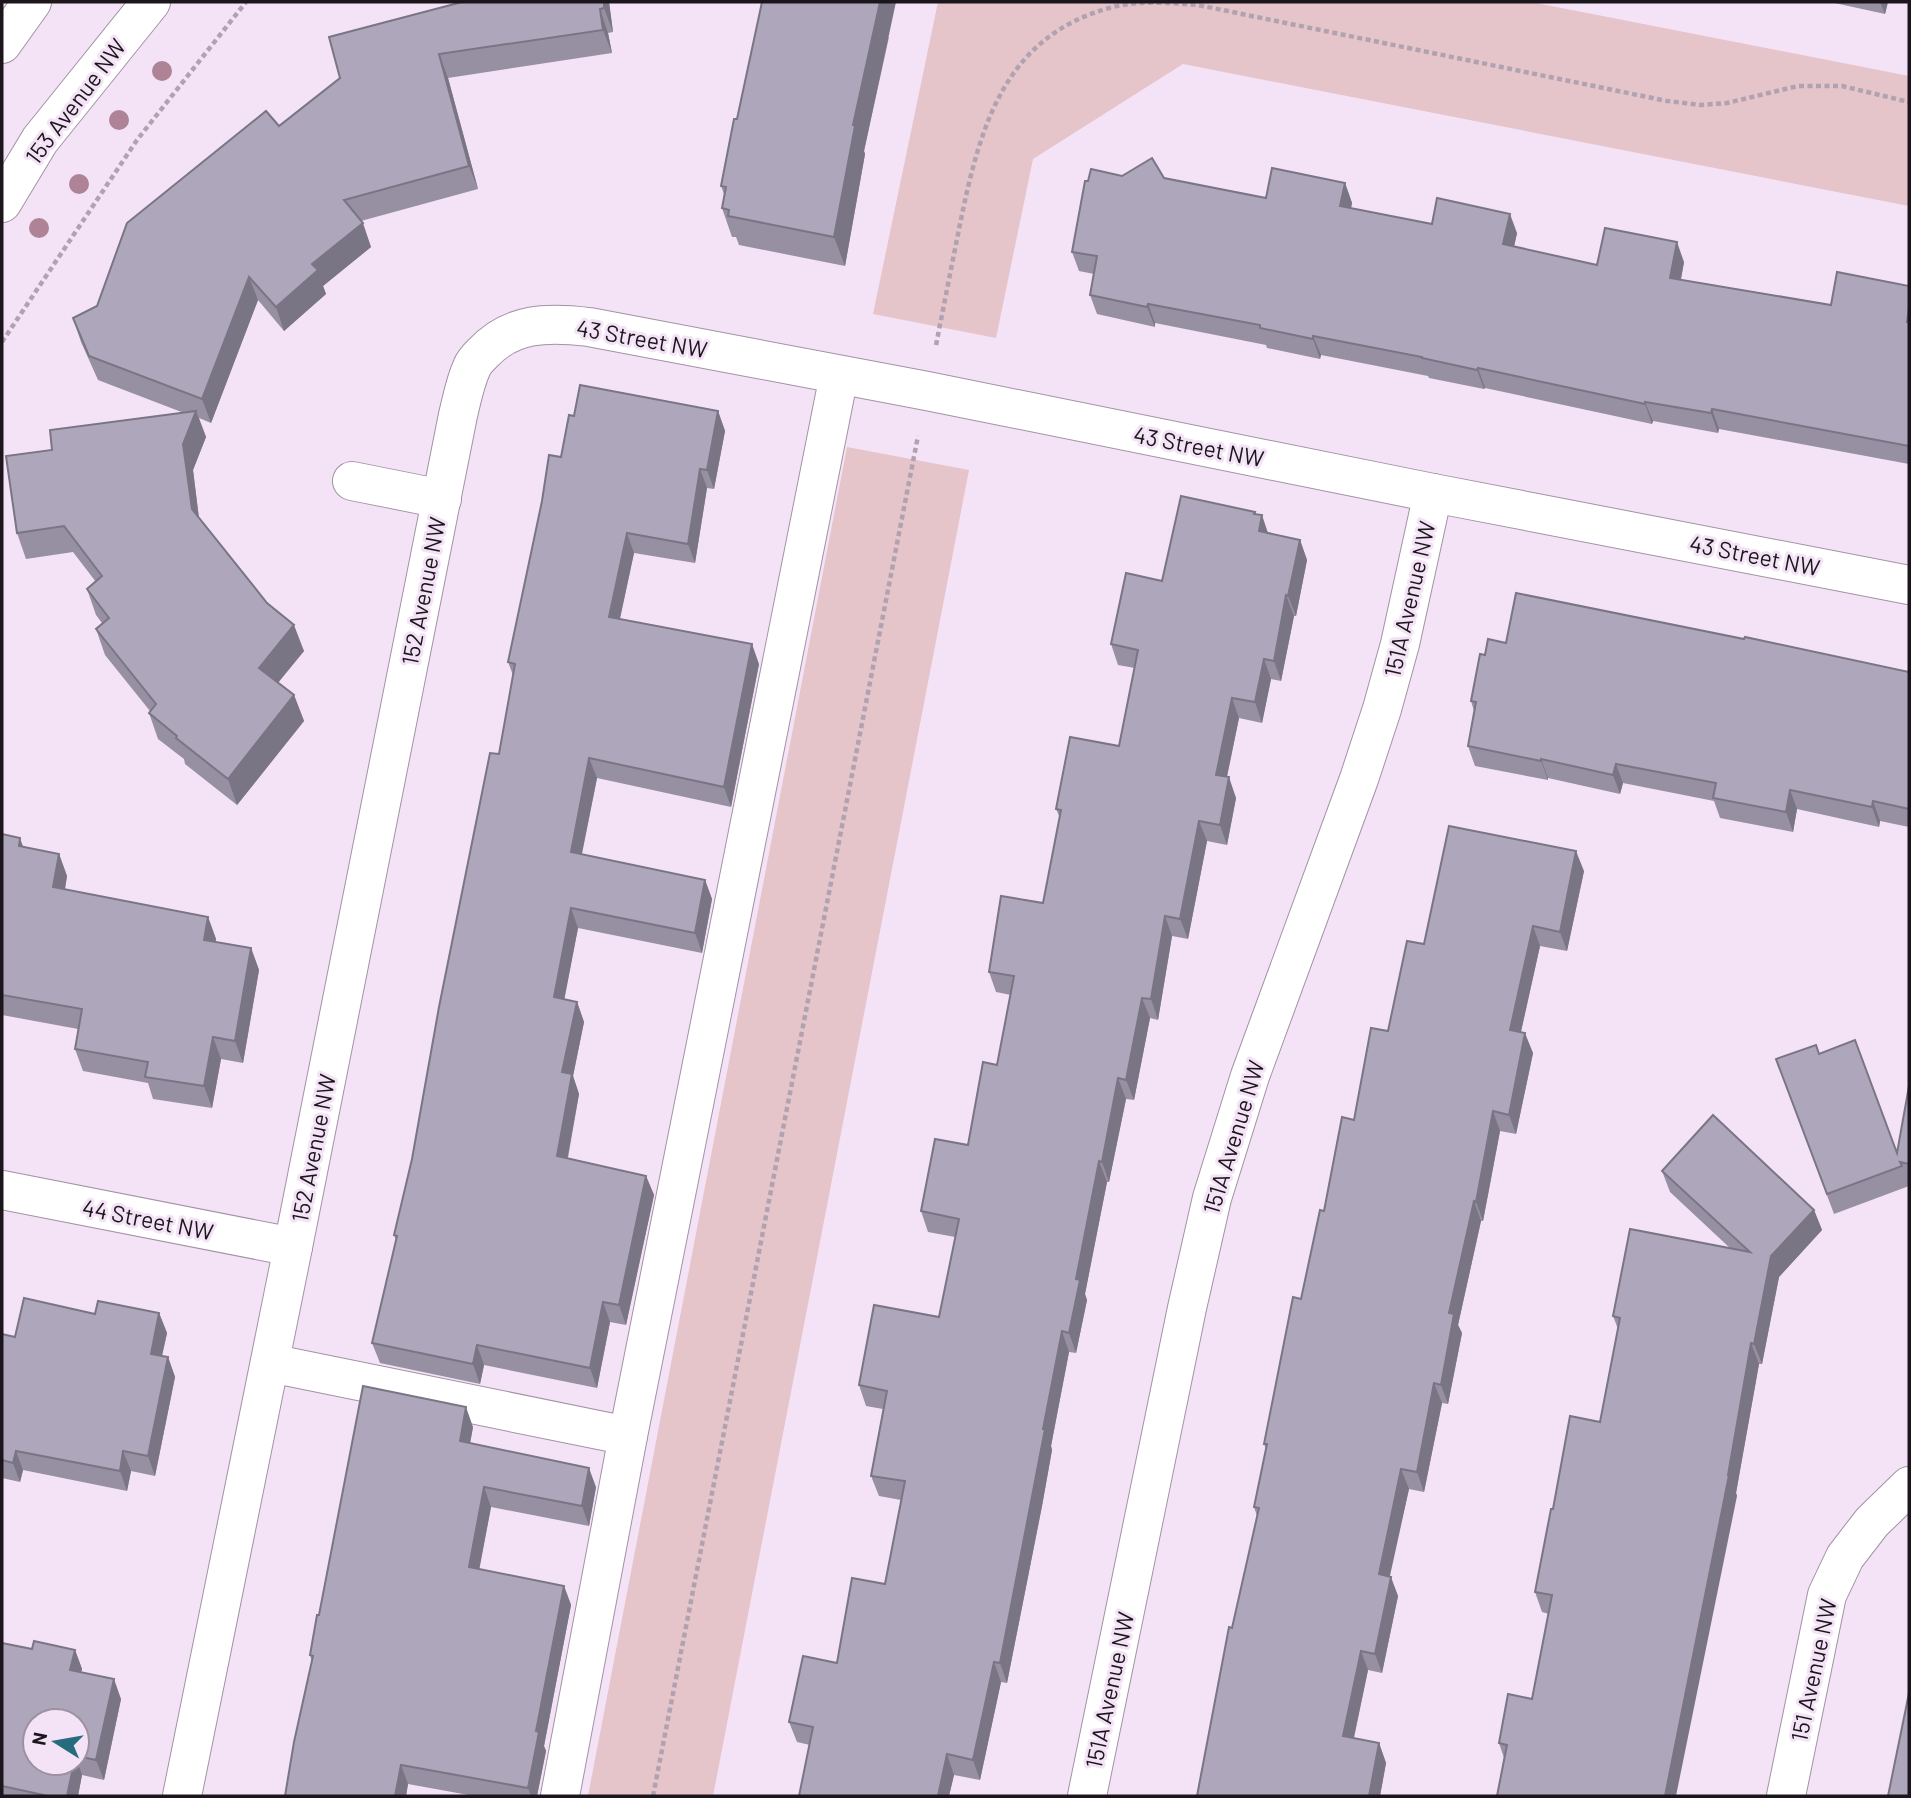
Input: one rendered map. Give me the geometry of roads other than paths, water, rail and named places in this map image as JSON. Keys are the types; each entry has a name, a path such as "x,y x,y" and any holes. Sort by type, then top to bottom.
{"street":[{"path":"2,44 32,2"},
{"name":"153 Avenue NW","path":"2,202 40,140 151,2"},
{"name":"43 Street NW","path":"491,345 519,329 564,324 589,327 1909,585"},
{"name":"152 Avenue NW","path":"182,1796 466,383 473,364 491,345"},
{"path":"560,1796 628,1436 839,375"},
{"name":"152 Avenue NW","path":"352,481 442,499"},
{"name":"151A Avenue NW","path":"1087,1796 1212,1198 1250,1076 1382,709 1400,644 1433,494"},
{"name":"44 Street NW","path":"2,1190 293,1247"},
{"path":"270,1363 628,1436"},
{"name":"151 Avenue NW","path":"1786,1796 1827,1595 1845,1557 1872,1522 1909,1486"}]}
